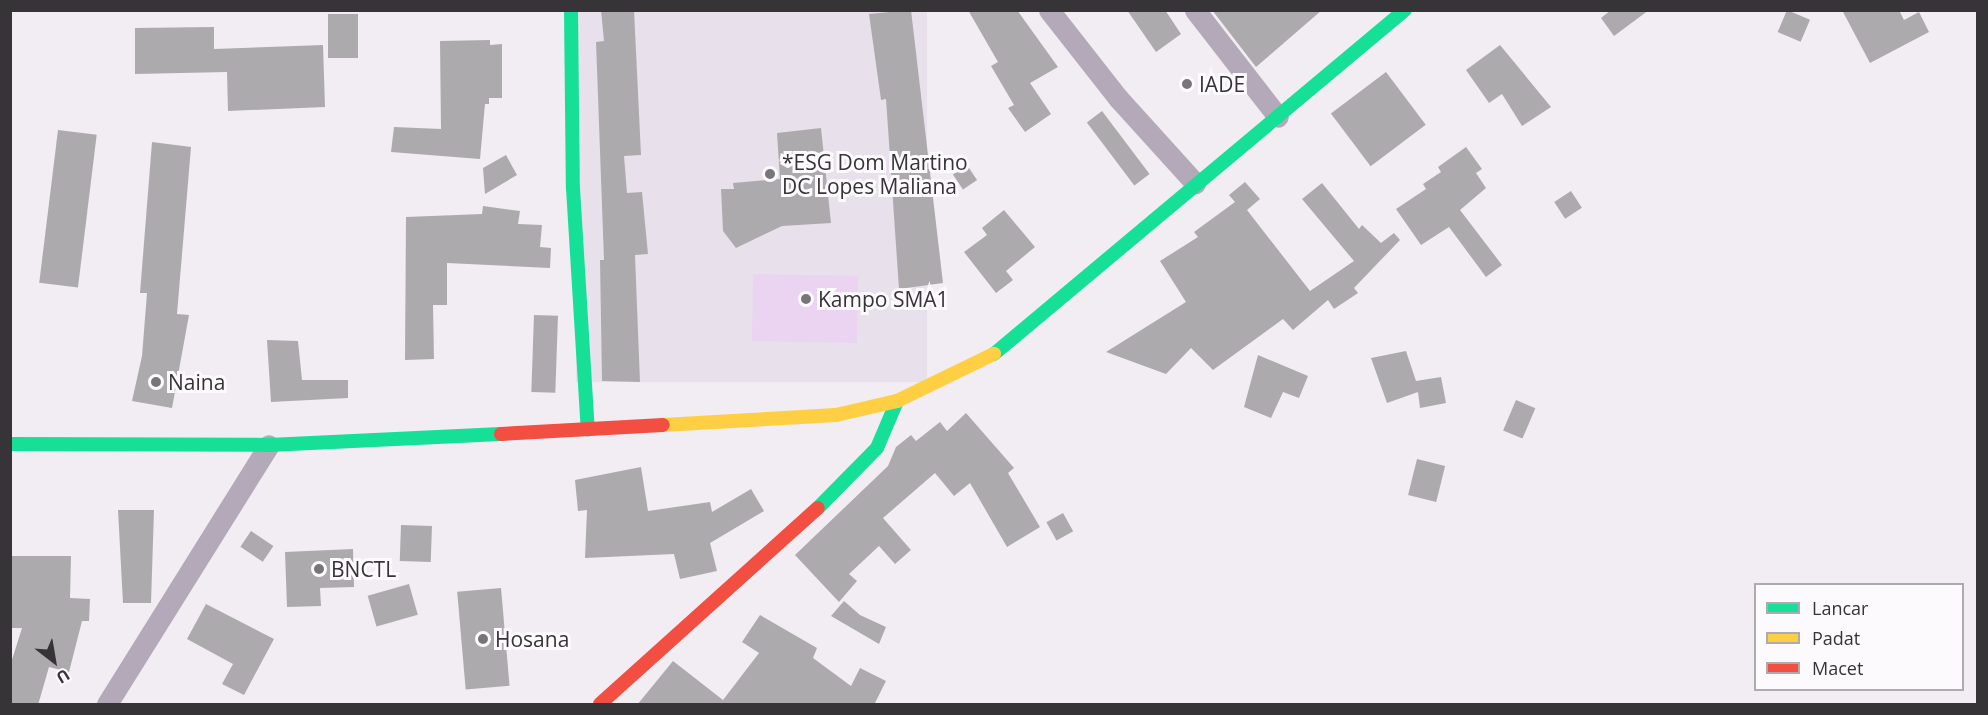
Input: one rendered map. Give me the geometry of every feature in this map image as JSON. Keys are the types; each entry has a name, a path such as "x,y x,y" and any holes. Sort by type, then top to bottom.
{"main road":[{"path":"571,10 573,188 588,430"},
{"path":"10,444 269,445 588,430 836,416 897,401 992,355 1195,183 1278,117 1405,10"},
{"path":"600,705 845,483 877,448 897,401"}],"street":[{"path":"1049,10 1118,98 1195,183"},
{"path":"1195,10 1278,117"},
{"path":"107,705 269,445"}],"shaded area":[{"name":"*ESG Dom Martino DC Lopes Maliana","path":"576,11 927,11 927,382 576,382"},
{"name":"Kampo SMA1","path":"753,274 858,276 857,343 752,341"}],"building":[{"path":"601,10 634,10 641,155 624,156 627,193 642,192 648,254 635,255 640,382 602,381 600,260 604,260 596,42 604,41"},
{"path":"911,10 943,283 899,289 886,99 881,100 869,14"},
{"path":"968,10 1017,10 1058,67 1030,83 1051,114 1025,132 1008,108 1014,105 991,66 998,62"},
{"path":"1127,10 1165,10 1181,34 1156,52"},
{"path":"1212,10 1322,10 1256,67"},
{"path":"1611,10 1649,10 1614,36 1601,18"},
{"path":"1787,10 1810,20 1801,42 1778,32"},
{"path":"1842,10 1899,10 1904,20 1919,12 1929,32 1870,63"},
{"path":"328,14 358,14 358,58 328,58"},
{"path":"214,27 214,49 323,45 325,107 228,111 227,72 135,74 135,28"},
{"path":"490,40 490,45 502,44 502,98 489,98 489,104 485,104 480,159 391,152 394,127 441,129 440,41"},
{"path":"1500,45 1551,107 1522,126 1502,94 1489,103 1466,70"},
{"path":"1386,72 1426,125 1371,166 1331,114"},
{"path":"1102,111 1150,174 1134,186 1087,122"},
{"path":"821,128 831,223 782,226 736,248 723,231 721,189 734,189 733,183 780,179 777,133"},
{"path":"58,130 97,135 78,288 39,283"},
{"path":"152,142 191,147 177,314 189,315 172,408 132,401 142,356 147,293 140,293"},
{"path":"1466,147 1482,169 1476,173 1486,188 1460,210 1502,265 1486,277 1449,227 1421,245 1396,209 1426,189 1423,184 1441,172 1438,167"},
{"path":"506,155 517,175 485,194 483,168"},
{"path":"967,165 977,180 963,189 953,175"},
{"path":"1245,182 1260,199 1247,210 1310,291 1354,261 1302,199 1322,183 1359,229 1362,225 1381,243 1394,233 1400,240 1354,288 1358,293 1334,309 1328,300 1293,330 1283,319 1213,370 1191,348 1166,374 1106,352 1186,302 1160,261 1198,237 1194,232 1235,202 1229,195"},
{"path":"1571,191 1582,208 1565,219 1554,202"},
{"path":"483,206 520,211 518,224 542,225 540,247 551,248 550,268 447,263 447,305 433,305 434,359 405,360 406,217 482,214"},
{"path":"1004,210 1035,247 1006,271 1013,280 996,293 964,252 987,235 982,228"},
{"path":"534,315 558,316 555,393 531,392"},
{"path":"267,340 298,341 302,380 348,380 348,398 271,402"},
{"path":"1406,351 1416,381 1441,377 1446,403 1420,408 1418,392 1387,403 1371,358"},
{"path":"1258,355 1308,376 1299,398 1283,392 1271,418 1244,407"},
{"path":"1516,400 1535,408 1522,439 1503,430"},
{"path":"966,413 1014,468 1008,473 1040,527 1007,547 970,483 954,496 935,473 883,518 911,550 895,564 879,546 849,574 857,581 839,602 795,555 888,466 896,447 911,435 916,441 940,422 947,431"},
{"path":"1417,459 1445,466 1436,502 1408,495"},
{"path":"641,467 648,511 710,502 712,512 751,489 764,511 710,543 717,571 680,579 674,554 585,558 587,510 578,511 575,480"},
{"path":"118,510 154,510 151,603 123,603"},
{"path":"1063,513 1073,531 1057,541 1046,522"},
{"path":"401,525 432,526 431,562 400,561"},
{"path":"251,531 273,546 263,562 240,547"},
{"name":"BNCTL","path":"353,549 354,587 320,588 321,606 287,607 285,552"},
{"path":"10,556 71,556 70,598 90,599 89,621 82,621 69,672 49,667 38,705 10,705 10,666 22,628 11,628"},
{"path":"409,584 418,615 376,627 368,596"},
{"name":"Hosana","path":"501,588 510,686 466,689 457,592"},
{"path":"844,601 860,615 886,627 879,644 831,616"},
{"path":"206,604 274,639 244,695 222,684 233,664 187,639"},
{"path":"760,615 817,648 813,658 851,686 860,668 886,681 874,705 637,705 673,661 723,700 759,653 742,642"}],"traffic: fast":[{"path":"571,10 573,188 588,430"},
{"path":"994,354 1405,10"},
{"path":"818,508 877,448 897,401"},
{"path":"10,444 269,445 501,434"}],"traffic: slow":[{"path":"663,425 836,415 897,401 994,354"}],"traffic: jam":[{"path":"501,434 663,425"},
{"path":"600,704 818,508"}],"place":[{"name":"IADE","path":"1187,84"},
{"name":"*ESG Dom Martino DC Lopes Maliana","path":"770,174"},
{"name":"Kampo SMA1","path":"806,299"},
{"name":"Naina","path":"156,382"},
{"name":"BNCTL","path":"319,569"},
{"name":"Hosana","path":"483,639"}]}
